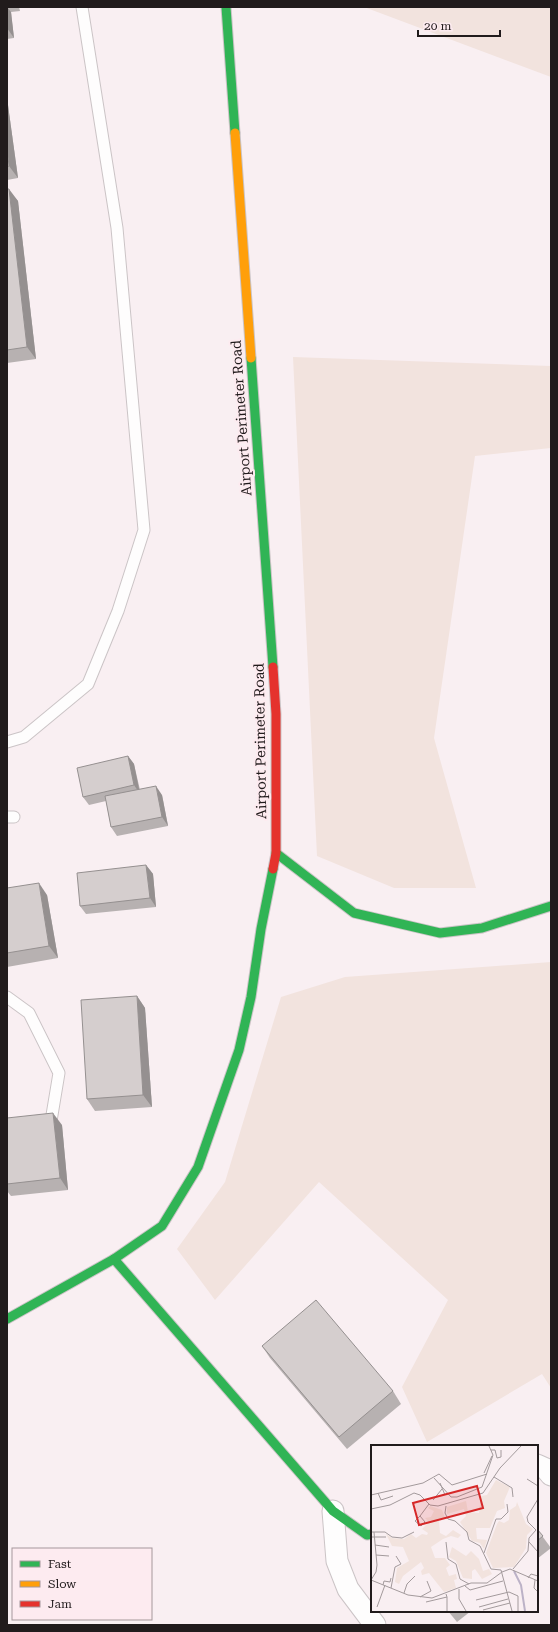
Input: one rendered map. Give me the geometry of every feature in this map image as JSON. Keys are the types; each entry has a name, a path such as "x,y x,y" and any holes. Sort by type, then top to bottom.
{"street":[{"name":"Airport Perimeter Road","path":"7,1319 114,1259 162,1226 198,1167 239,1050 251,998 261,929 276,853 276,714 226,7"},
{"path":"276,853 354,913 440,933 482,928 551,906"},
{"path":"114,1259 333,1511 367,1535 371,1534"},
{"path":"538,1465 546,1469 551,1476"},
{"path":"333,1511 337,1561 348,1589 375,1625"}],"lane":[{"path":"7,742 24,737 88,684 118,611 144,530 117,228 82,7"},
{"path":"7,997 29,1013 59,1073 51,1121"}],"shaded area":[{"path":"364,7 551,7 551,77"},
{"path":"293,357 551,366 551,448 475,456 434,738 476,888 394,888 317,856"},
{"path":"551,962 551,1388 542,1374 427,1442 402,1387 448,1300 319,1182 215,1300 177,1249 225,1182 281,997 345,977"}],"building":[{"path":"7,148 9,166 7,167"},
{"path":"7,189 9,189 27,347 7,350"},
{"path":"128,756 134,785 83,797 77,768"},
{"path":"156,786 162,817 111,827 105,796"},
{"path":"146,865 150,898 80,906 77,873"},
{"path":"39,883 49,946 7,953 7,888"},
{"path":"137,996 143,1095 87,1099 81,1000"},
{"path":"53,1113 60,1178 7,1184 7,1118"},
{"path":"316,1300 393,1391 339,1437 262,1346"},
{"path":"538,1530 543,1536 538,1540"}],"traffic: fast":[{"path":"226,7 235,133"},
{"path":"251,358 273,667"},
{"path":"276,853 354,913 440,933 482,928 551,906"},
{"path":"7,1319 114,1259 162,1226 198,1167 239,1050 251,997 261,929 273,869"},
{"path":"114,1259 333,1511 367,1535 371,1534"}],"traffic: slow":[{"path":"235,133 251,358"}],"traffic: jam":[{"path":"273,667 276,714 276,853 273,869"}]}
